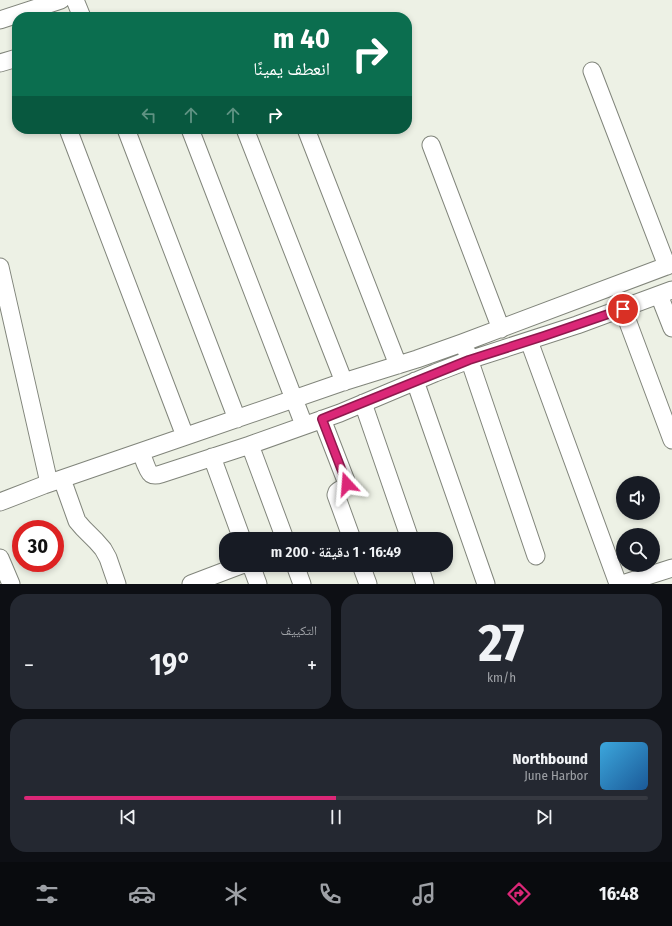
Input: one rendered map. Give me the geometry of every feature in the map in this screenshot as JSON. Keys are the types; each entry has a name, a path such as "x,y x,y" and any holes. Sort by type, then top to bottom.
{"street":[{"path":"31,12 61,0"},
{"path":"76,0 80,12"},
{"path":"0,20 12,18"},
{"path":"0,63 12,59"},
{"path":"0,502 185,436 462,343 669,265 592,71"},
{"path":"70,134 185,436"},
{"path":"128,134 237,419"},
{"path":"192,134 304,425"},
{"path":"247,134 344,382"},
{"path":"308,134 398,365"},
{"path":"431,144 501,328"},
{"path":"0,267 56,481 77,521 103,549 108,558 117,584"},
{"path":"141,452 148,470 152,474 156,475 322,419 469,360 571,328 666,292 672,328"},
{"path":"623,309 672,440"},
{"path":"529,341 617,581 621,584 672,568"},
{"path":"462,343 536,556"},
{"path":"415,381 486,584"},
{"path":"363,403 408,532"},
{"path":"322,419 347,484 337,492 336,495 349,532"},
{"path":"250,444 282,532"},
{"path":"212,457 239,532"},
{"path":"0,558 12,584"},
{"path":"191,584 223,572"},
{"path":"254,572 258,584"},
{"path":"298,572 302,584"},
{"path":"364,572 368,584"},
{"path":"421,572 425,584"}],"route":[{"path":"347,484 322,419 469,360 623,309"}]}
